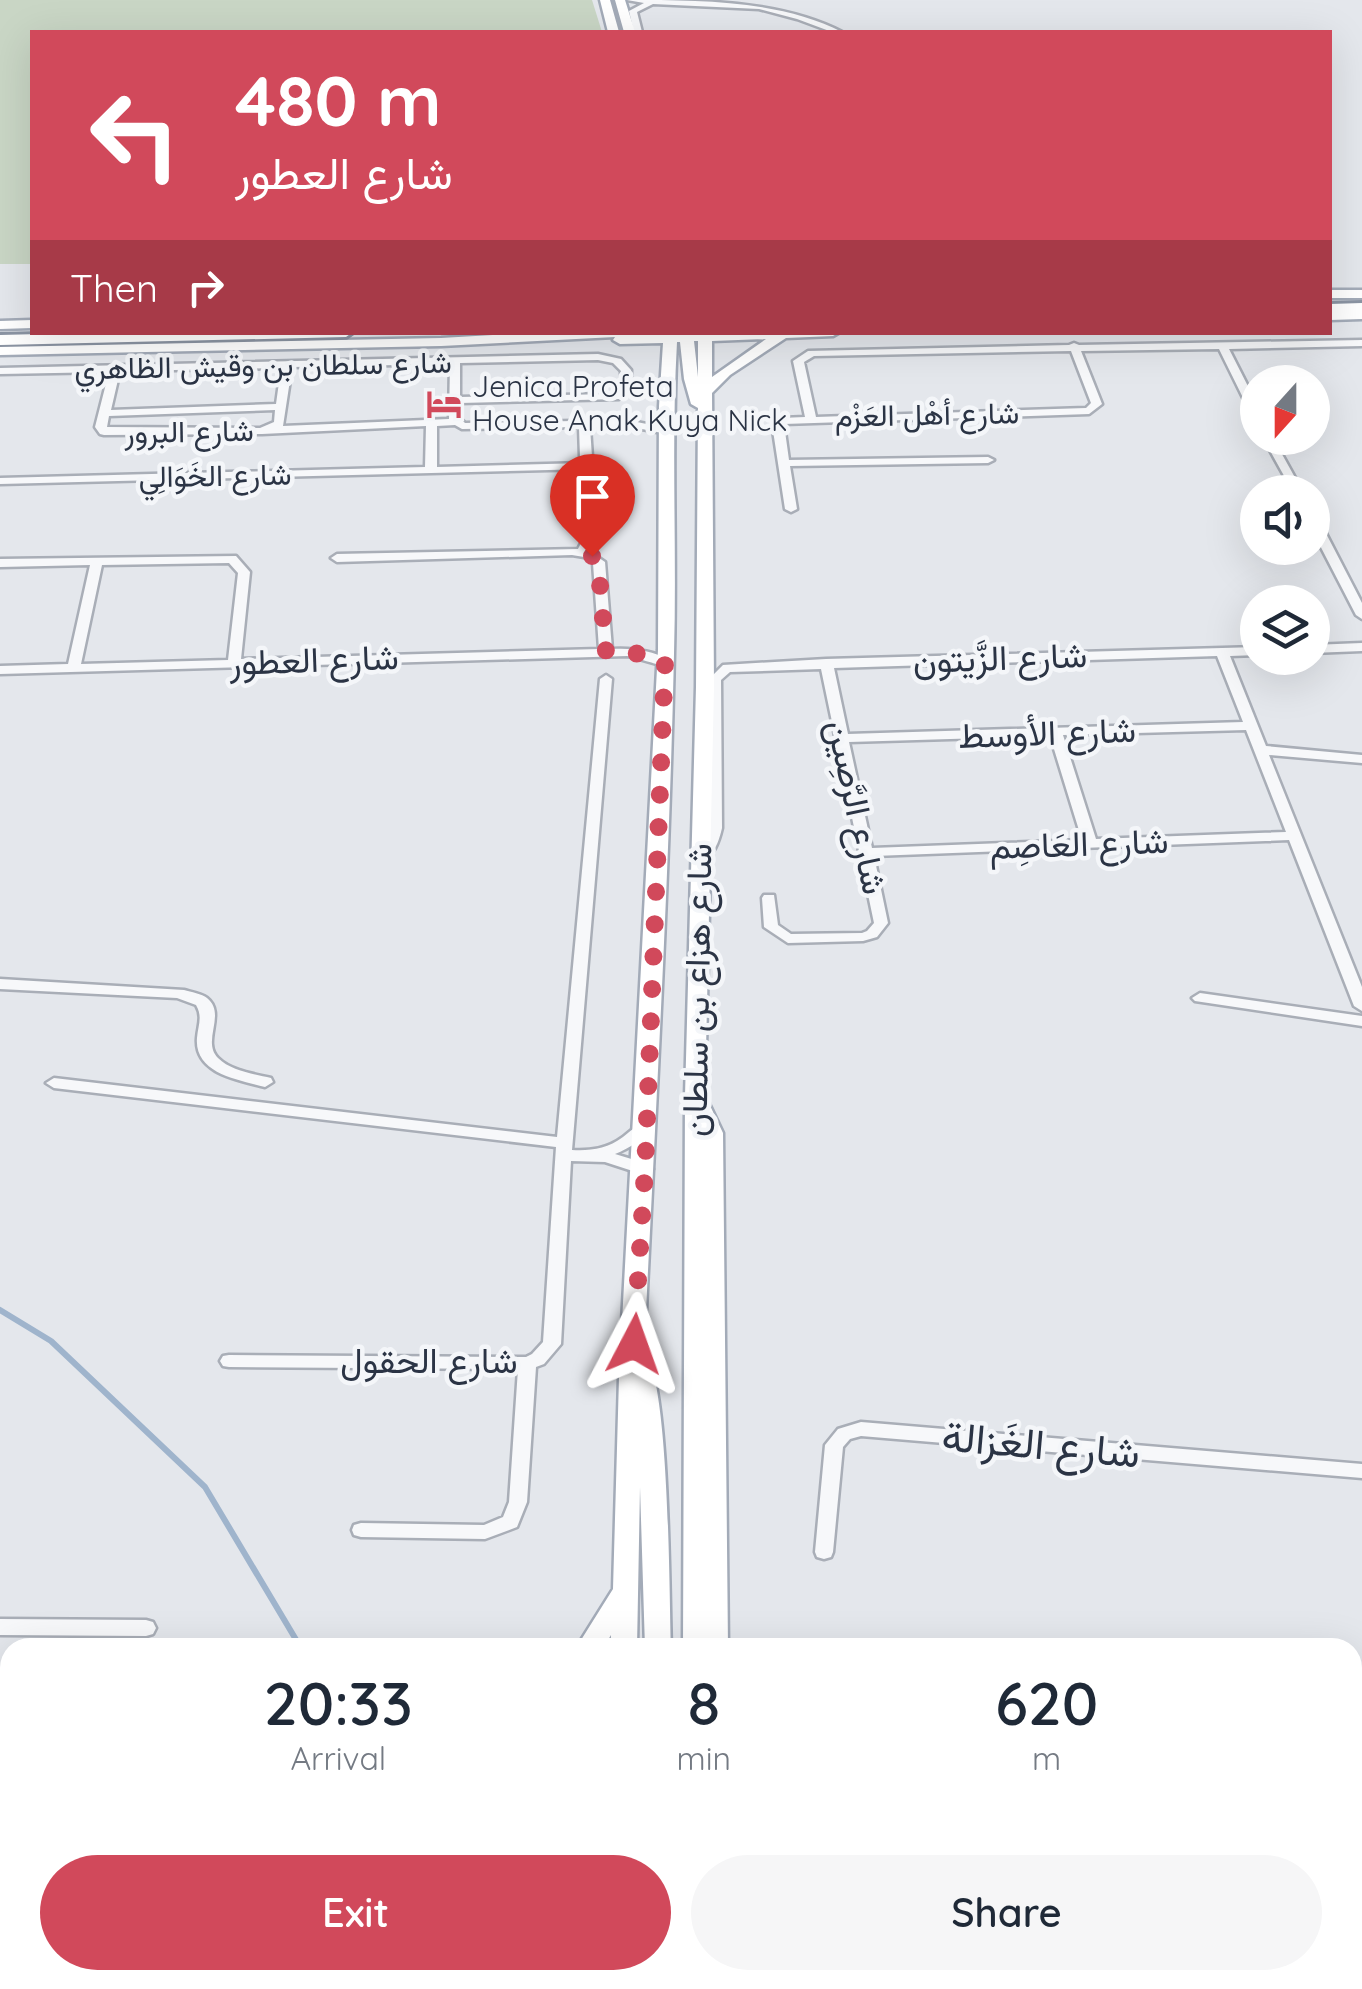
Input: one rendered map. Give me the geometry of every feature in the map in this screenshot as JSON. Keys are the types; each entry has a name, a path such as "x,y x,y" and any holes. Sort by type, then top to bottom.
{"highway":[{"path":"1332,309 1362,304"},
{"path":"0,328 30,328"},
{"path":"0,340 216,335"}],"main road":[{"path":"604,0 613,30"},
{"path":"620,0 629,30"},
{"path":"1332,295 1362,304"},
{"path":"507,340 584,335"},
{"path":"679,335 690,380 706,415"},
{"name":"شارع هزاع بن سلطان","path":"624,1638 665,663 666,406 669,366 679,335"},
{"name":"شارع هزاع بن سلطان","path":"696,1638 695,1096 705,335"},
{"path":"0,350 777,335"},
{"path":"705,392 777,335"},
{"path":"507,340 619,344 660,356 669,366"},
{"path":"695,1096 712,1133 715,1638"},
{"path":"634,1344 647,1400 658,1638"},
{"path":"595,1638 626,1589"}],"street":[{"path":"631,0 759,7 800,16 833,30"},
{"path":"638,30 633,10 658,3"},
{"path":"811,417 798,363 805,354 1362,342"},
{"path":"1222,344 1240,381"},
{"name":"شارع أهْل العَزْم","path":"791,509 779,422 811,417 1089,411 1097,404 1074,346"},
{"path":"0,368 4,358 20,350"},
{"name":"شارع سلطان بن وقيش الظاهري","path":"0,368 115,370 605,358 624,367 626,390 611,397 454,400"},
{"path":"454,422 455,361"},
{"name":"شارع البرور","path":"115,370 101,430 114,434 268,430 279,424 287,365"},
{"path":"105,413 282,406"},
{"path":"268,430 454,422 471,428 628,423 652,417 666,406"},
{"path":"430,471 432,423"},
{"path":"628,423 667,431"},
{"path":"582,552 599,519 606,494 602,476 586,457 584,424"},
{"path":"784,464 988,460"},
{"name":"شارع الخَوَالِي","path":"0,481 592,466"},
{"path":"337,558 582,552 598,562 606,652"},
{"path":"1330,553 1362,615"},
{"path":"0,563 220,557 241,564 244,572 234,662"},
{"path":"74,668 98,560"},
{"path":"627,652 651,643 665,629"},
{"name":"شارع الزَّيتون","path":"703,646 712,657 742,666 1240,652"},
{"path":"1330,648 1362,647"},
{"name":"شارع العطور","path":"0,670 606,652 653,656 665,663"},
{"path":"1222,652 1362,1006"},
{"name":"شارع الرَّصِين","path":"769,898 771,926 788,939 872,934 881,923 826,663"},
{"path":"698,859 711,844 715,828 715,679 722,671 742,666"},
{"name":"شارع الحقول","path":"229,1360 527,1363 538,1359 552,1344 564,1148 606,678"},
{"name":"شارع الأوسط","path":"843,738 1252,726"},
{"path":"1056,733 1090,843"},
{"path":"1260,750 1362,759"},
{"name":"شارع العَاصِم","path":"866,852 1292,836"},
{"path":"0,984 179,993 196,998 208,1012 204,1042 211,1060 224,1069 264,1082"},
{"path":"1200,998 1362,1021"},
{"path":"54,1083 564,1148 645,1170"},
{"path":"598,1155 625,1144 644,1126"},
{"path":"361,1530 485,1532 510,1522 518,1502 527,1363"},
{"name":"شارع الغَزالة","path":"824,1552 834,1445 844,1434 861,1429 1362,1471"},
{"path":"0,1627 146,1628"}],"green space":[{"path":"0,0 592,0 601,30 30,30 30,264 0,264"}],"waterway":[{"path":"0,1310 51,1341 205,1487 295,1638"}],"place":[{"name":"Jenica Profeta House Anak Kuya Nick","path":"444,404"}],"route":[{"path":"592,556 598,562 606,652 645,654 665,663 645,1170 634,1344"}]}
